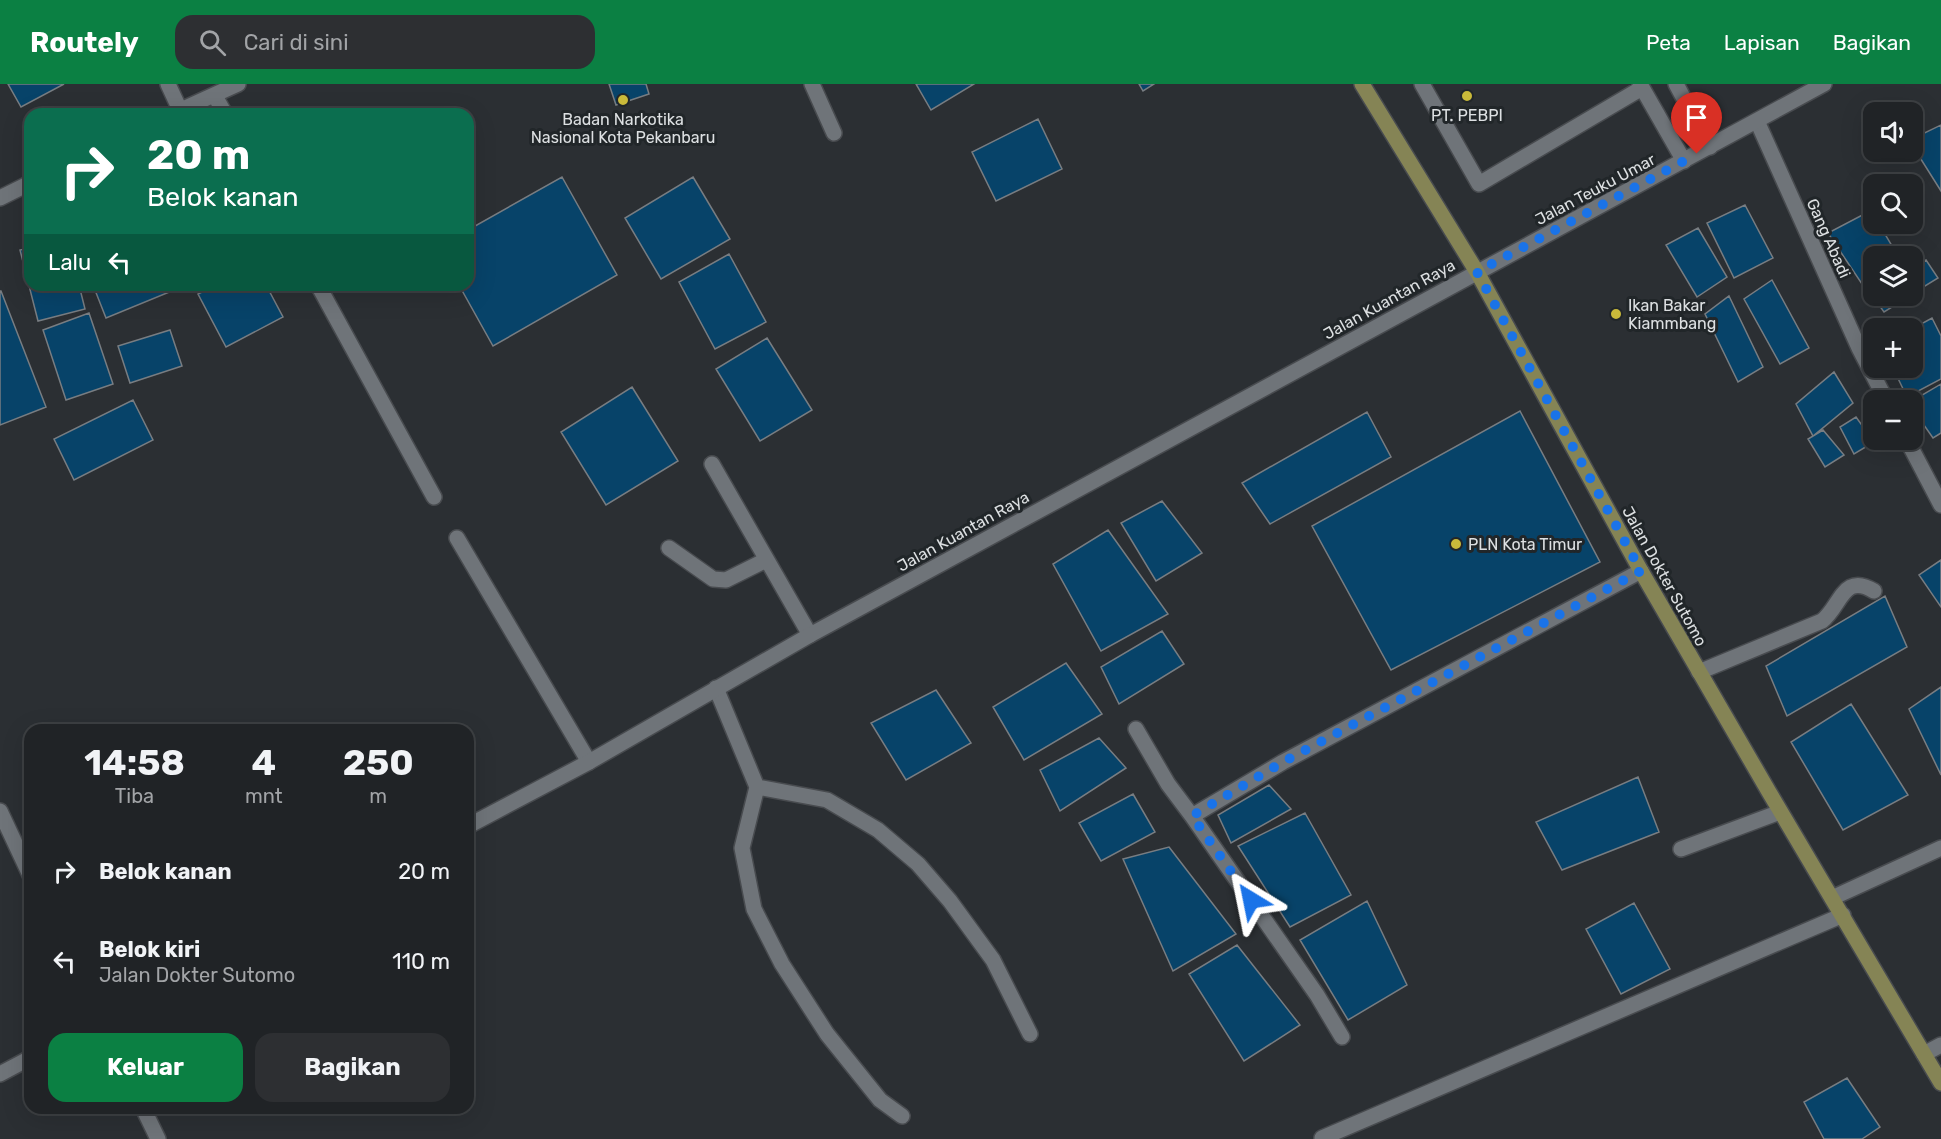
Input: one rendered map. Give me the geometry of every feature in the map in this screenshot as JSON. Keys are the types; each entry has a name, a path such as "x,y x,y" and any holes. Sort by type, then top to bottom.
{"main road":[{"name":"Jalan Dokter Sutomo","path":"1362,84 1477,272 1641,571 1780,812 1941,1083"}],"street":[{"path":"168,84 175,108"},
{"path":"186,108 238,84"},
{"path":"812,84 834,132"},
{"path":"1422,84 1479,184 1641,86 1684,161"},
{"path":"1676,84 1710,147"},
{"name":"Jalan Teuku Umar","path":"1477,272 1758,122 1824,84"},
{"path":"214,96 221,108"},
{"name":"Gang Abadi","path":"1758,122 1858,348 1881,390"},
{"path":"0,198 24,186"},
{"name":"Jalan Kuantan Raya","path":"474,823 589,762 810,635 1477,272"},
{"path":"321,291 434,497"},
{"path":"1912,450 1941,505"},
{"path":"712,464 810,635"},
{"path":"457,538 589,762"},
{"path":"669,548 713,579 726,580 766,560"},
{"path":"1192,816 1283,762 1641,571"},
{"path":"1699,672 1822,621 1834,609 1843,592 1855,585 1866,586 1874,591"},
{"path":"716,688 757,787 742,848 754,909 782,964 827,1034 879,1100 902,1116"},
{"path":"1136,729 1168,784 1317,995 1342,1037"},
{"path":"757,787 827,800 878,830 918,864 950,901 993,960 1030,1034"},
{"path":"0,811 24,862"},
{"path":"1681,849 1780,812"},
{"path":"1832,898 1941,848"},
{"path":"1322,1138 1843,915"},
{"path":"1924,1054 1941,1045"},
{"path":"0,1074 24,1061"},
{"path":"146,1114 158,1139"}],"building":[{"path":"8,84 64,84 21,107"},
{"name":"Badan Narkotika Nasional Kota Pekanbaru","path":"609,84 646,84 649,94 616,105"},
{"path":"916,84 974,84 931,110"},
{"path":"1139,84 1154,84 1143,91"},
{"path":"1038,119 1062,169 996,201 972,152"},
{"path":"1941,125 1941,191 1923,162 1923,134"},
{"path":"562,177 617,275 493,346 462,291 474,291 474,227"},
{"path":"693,177 730,239 661,279 625,218"},
{"path":"1745,205 1773,258 1734,278 1707,223"},
{"path":"1863,215 1863,234 1885,234 1892,246 1863,246 1863,286 1828,233"},
{"path":"1698,228 1727,277 1697,297 1666,245"},
{"path":"24,249 24,266 20,250"},
{"path":"729,254 766,322 715,349 679,282"},
{"path":"1926,260 1938,278 1923,287 1923,262"},
{"path":"1772,280 1809,348 1780,364 1744,299"},
{"path":"0,291 46,407 0,425"},
{"path":"30,291 80,291 85,309 38,321"},
{"path":"95,291 172,291 106,318"},
{"path":"204,291 269,291 283,317 226,347 198,294"},
{"path":"1729,296 1763,367 1738,382 1705,314"},
{"path":"1880,306 1894,306 1884,312"},
{"path":"89,313 113,384 66,400 43,330"},
{"path":"1932,318 1941,336 1941,379 1920,390 1904,390 1898,378 1923,378 1923,323"},
{"path":"170,330 182,366 130,383 118,346"},
{"path":"767,338 812,410 760,441 716,369"},
{"path":"1834,372 1853,403 1813,436 1796,404"},
{"path":"1941,384 1941,433 1933,438 1923,424 1923,395"},
{"path":"632,387 678,461 606,505 561,432"},
{"path":"133,400 153,440 74,480 54,439"},
{"name":"PLN Kota Timur","path":"1520,411 1600,562 1391,670 1312,526"},
{"path":"1367,412 1391,457 1270,524 1242,483"},
{"path":"1856,417 1863,427 1863,449 1854,454 1840,427"},
{"path":"1823,430 1844,455 1825,467 1808,439"},
{"path":"1162,501 1202,553 1156,581 1121,523"},
{"path":"1108,530 1168,614 1101,651 1053,564"},
{"path":"1941,560 1941,607 1919,575"},
{"path":"1885,596 1907,647 1787,716 1766,666"},
{"path":"1162,631 1184,664 1119,704 1101,667"},
{"path":"1066,663 1102,714 1024,760 993,707"},
{"path":"1941,687 1941,775 1909,709"},
{"path":"936,690 971,743 906,780 871,723"},
{"path":"1851,704 1908,795 1843,830 1791,742"},
{"path":"1099,738 1126,768 1060,811 1040,770"},
{"path":"1638,777 1659,832 1562,870 1536,822"},
{"path":"1269,785 1291,809 1231,843 1218,815"},
{"path":"1133,794 1155,832 1101,861 1079,823"},
{"path":"1305,813 1351,895 1290,927 1238,846"},
{"path":"1169,847 1236,934 1173,971 1123,859"},
{"path":"1367,901 1407,985 1348,1020 1300,940"},
{"path":"1634,903 1670,969 1621,994 1586,929"},
{"path":"1237,945 1300,1025 1244,1061 1189,974"},
{"path":"1847,1078 1880,1127 1862,1139 1824,1139 1804,1102"}],"place":[{"name":"PT. PEBPI","path":"1467,96"},
{"name":"Badan Narkotika Nasional Kota Pekanbaru","path":"623,100"},
{"name":"Ikan Bakar Kiammbang","path":"1616,314"},
{"name":"PLN Kota Timur","path":"1456,544"}],"route":[{"path":"1251,900 1192,816 1283,762 1641,571 1477,272 1697,154"}]}
